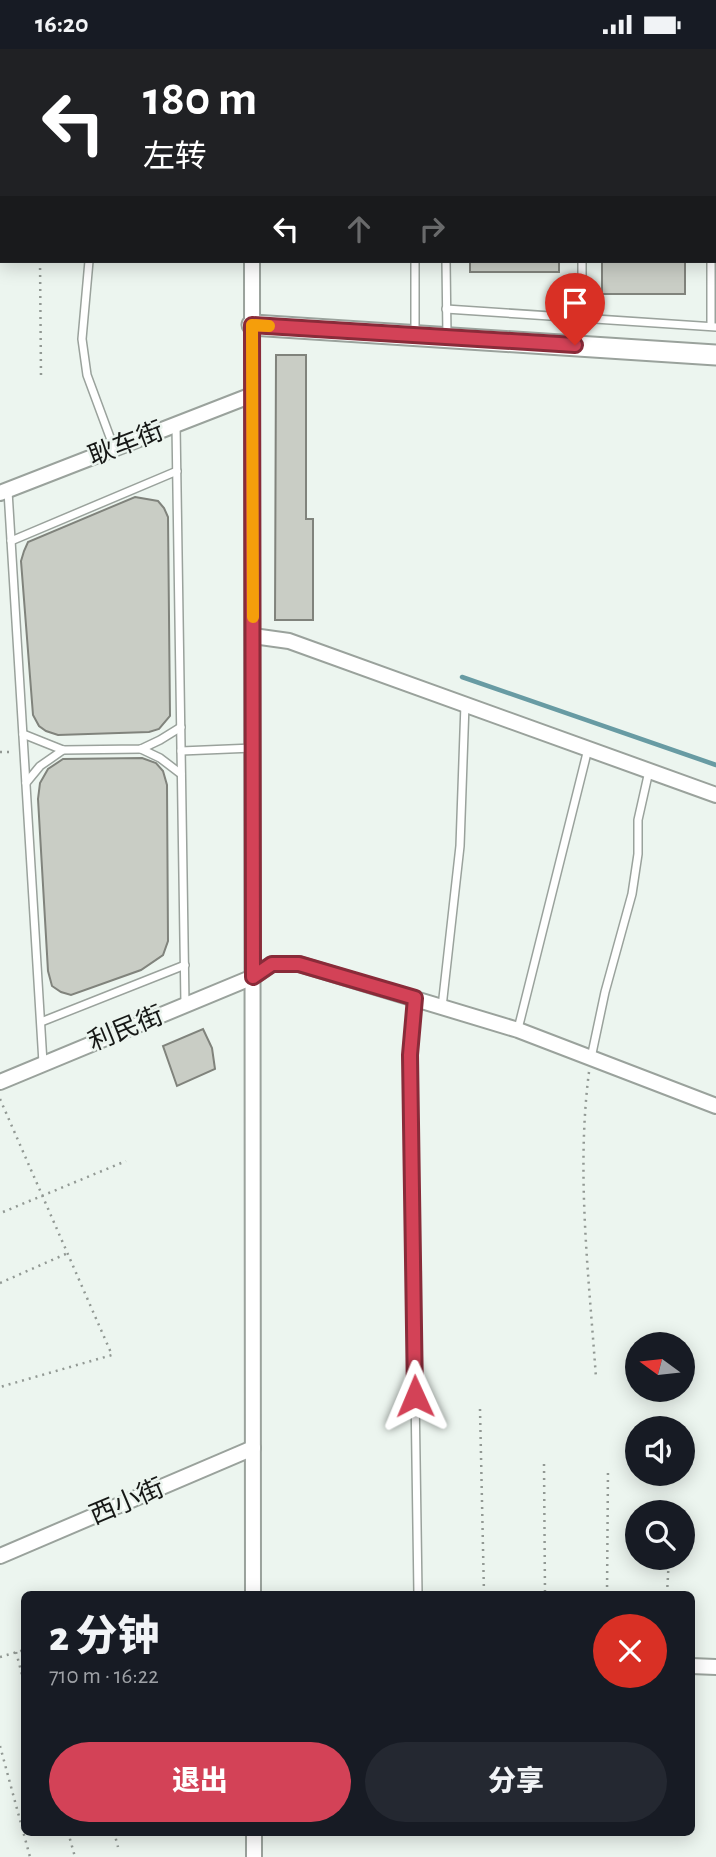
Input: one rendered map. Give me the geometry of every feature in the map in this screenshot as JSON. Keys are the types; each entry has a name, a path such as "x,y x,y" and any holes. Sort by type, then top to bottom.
{"street":[{"path":"252,263 253,1591"},
{"path":"252,325 716,355"},
{"name":"耿车街","path":"4,492 252,395"},
{"path":"253,636 289,641 716,795"},
{"name":"利民街","path":"0,1082 253,977 272,964 299,964 518,1030 716,1106"},
{"name":"西小街","path":"0,1556 253,1448"},
{"path":"695,1666 716,1667"},
{"path":"254,1836 254,1857"}],"lane":[{"path":"89,263 82,339 87,375 115,449"},
{"path":"415,263 415,335"},
{"path":"446,263 447,337"},
{"path":"582,263 582,318"},
{"path":"446,309 713,327 711,263"},
{"path":"176,425 185,1005"},
{"path":"11,541 177,471"},
{"path":"4,492 11,541 43,1063"},
{"path":"442,1007 460,846 465,704"},
{"path":"23,734 63,750 141,749 181,727"},
{"path":"181,751 253,748"},
{"path":"518,1030 588,748"},
{"path":"141,749 160,758 181,774"},
{"path":"26,783 40,766 63,750"},
{"path":"591,1058 605,992 632,894 638,854 638,820 649,770"},
{"path":"41,1022 184,965"},
{"path":"415,998 410,1055 418,1591"}],"path":[{"path":"40,263 41,377"},
{"path":"591,1058 584,1107 585,1238 596,1378"},
{"path":"0,1099 112,1355 0,1387"},
{"path":"3,1212 126,1161"},
{"path":"0,1283 68,1253"},
{"path":"480,1409 484,1591"},
{"path":"544,1464 545,1591"},
{"path":"607,1591 608,1468"},
{"path":"667,1591 668,1570"},
{"path":"0,1657 21,1651"},
{"path":"16,1652 21,1671"},
{"path":"0,1746 21,1824"},
{"path":"24,1836 30,1857"},
{"path":"69,1836 75,1857"},
{"path":"115,1836 118,1847"}],"building":[{"path":"470,263 559,263 559,272 470,272"},
{"path":"602,263 685,263 685,294 602,294"},
{"path":"276,355 306,355 306,519 313,519 313,620 275,620"},
{"path":"135,497 158,501 168,517 170,716 159,729 149,732 58,735 46,731 39,726 33,715 21,561 24,551 28,542"},
{"path":"142,758 156,763 163,771 167,785 168,941 163,955 141,970 71,995 61,992 52,986 48,971 38,799 40,783 48,769 63,759"},
{"path":"203,1029 212,1048 215,1069 177,1086 163,1046"}],"waterway":[{"path":"462,677 716,765"}],"slow traffic":[{"path":"253,617 252,325 269,326"}],"route":[{"path":"415,1396 410,1055 415,998 299,964 272,964 253,977 252,325 575,345"}]}
